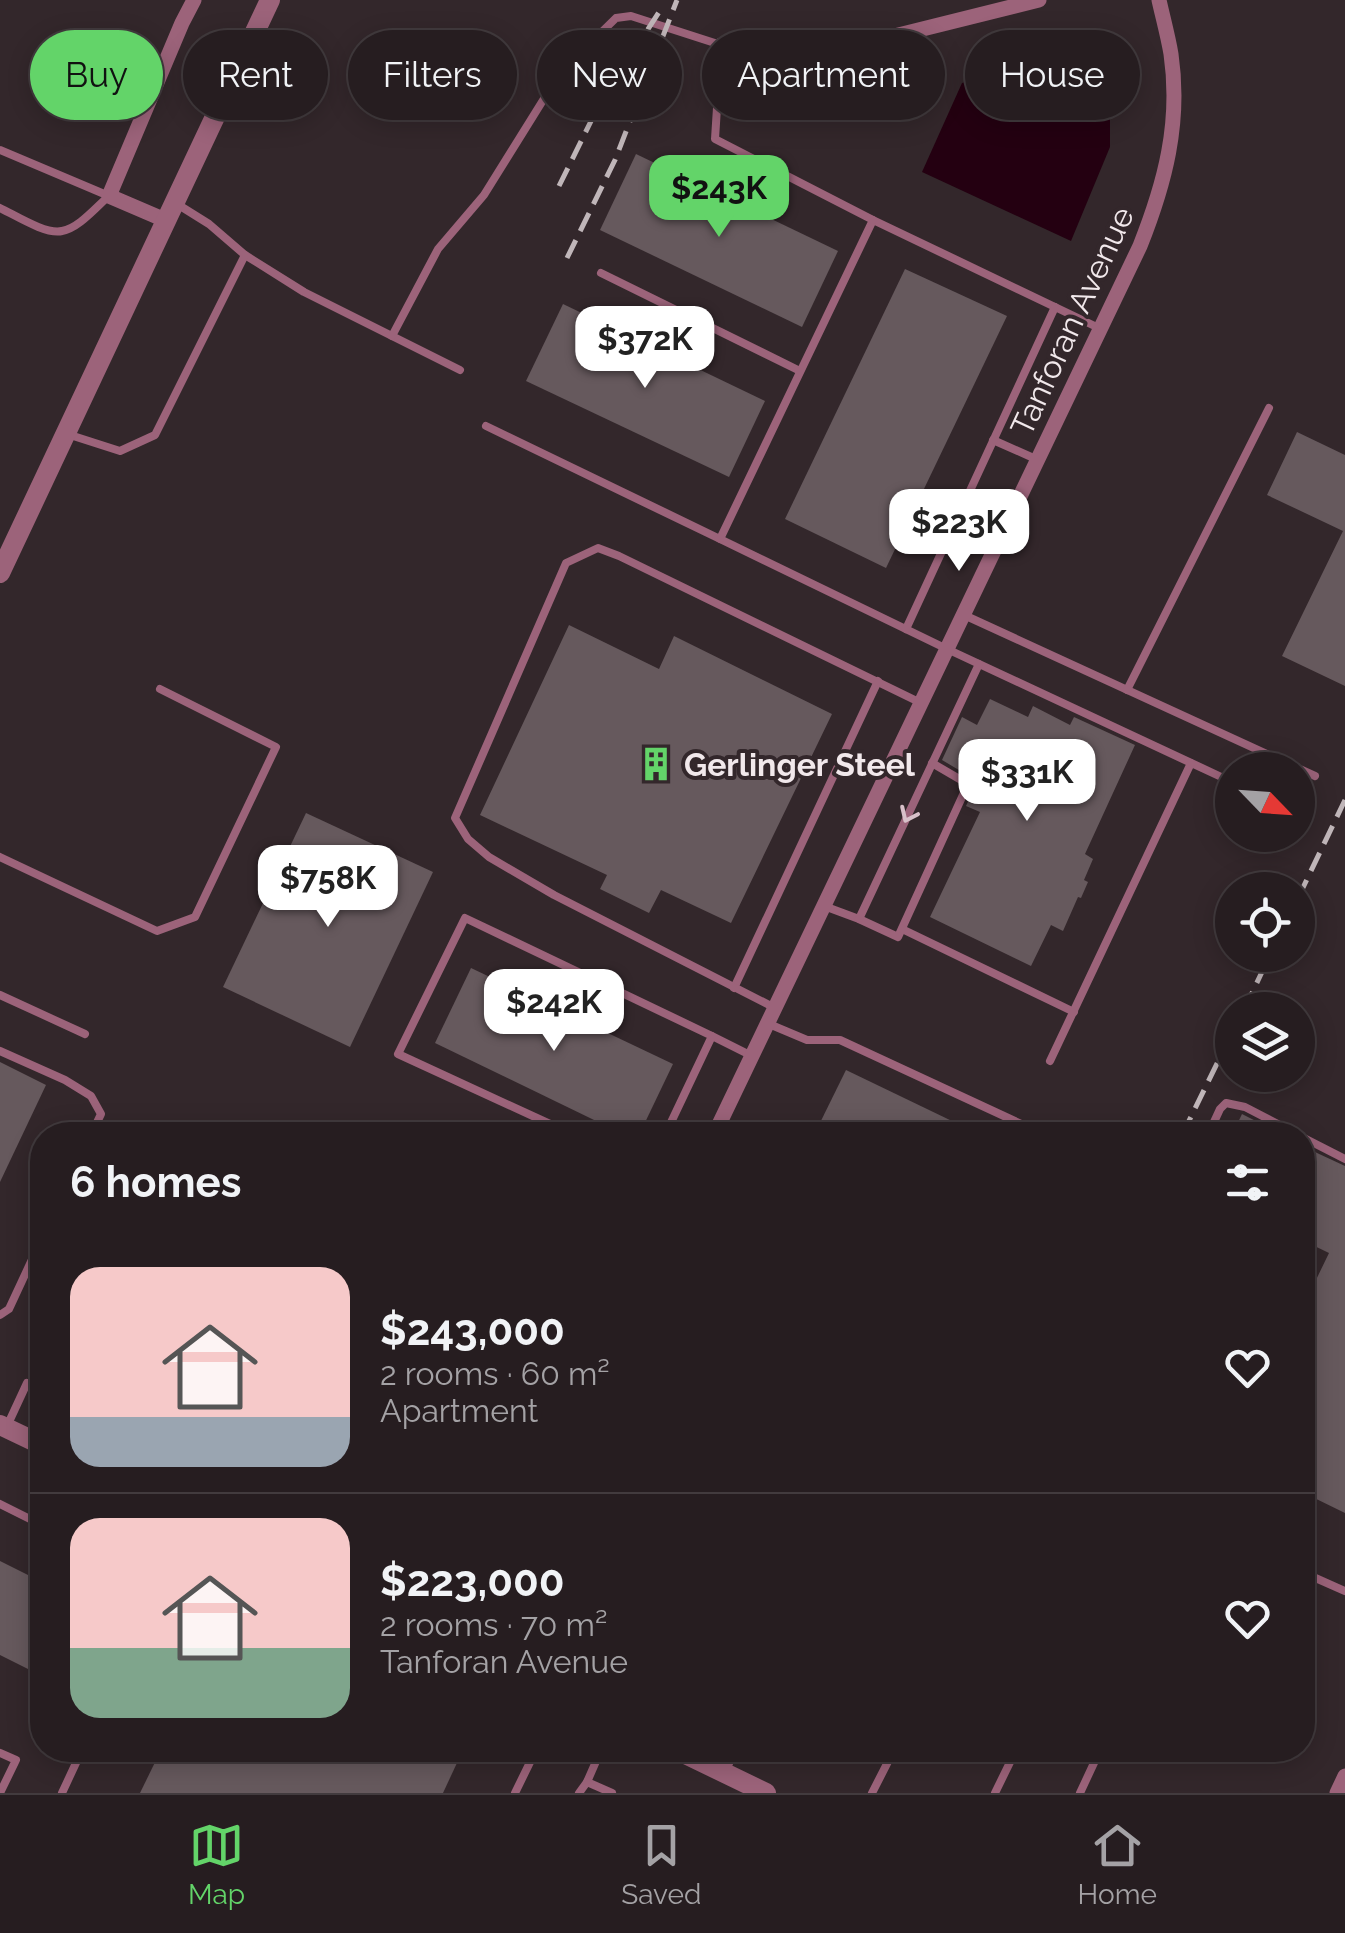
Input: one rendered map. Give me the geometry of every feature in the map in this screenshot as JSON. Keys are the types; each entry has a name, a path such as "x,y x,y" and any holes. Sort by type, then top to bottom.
{"street":[{"path":"169,211 109,196 194,0"},
{"path":"0,573 270,0"},
{"path":"908,30 1000,5 1039,0"},
{"name":"Tanforan Avenue","path":"720,1122 1140,246 1166,174 1171,145 1174,87 1159,0"},
{"path":"3,1426 30,1440"},
{"path":"702,1762 766,1793"},
{"path":"1337,1793 1345,1776"}],"lane":[{"path":"392,336 438,250 484,195 560,74 616,18 630,16 702,39"},
{"path":"716,120 715,138 872,220 1101,329"},
{"path":"0,150 109,196 63,232 48,231 0,208"},
{"path":"169,211 209,224 245,255 304,292 460,370"},
{"path":"720,539 872,220"},
{"path":"67,434 120,451 155,436 245,255"},
{"path":"601,274 800,371"},
{"path":"906,628 1054,307"},
{"path":"1127,690 1269,408"},
{"path":"486,426 1215,774"},
{"path":"993,440 1038,460"},
{"path":"921,703 598,548 566,563 454,818 468,839 489,857 734,988 808,1040 840,1040 1017,1122"},
{"path":"964,615 1263,752"},
{"path":"859,919 979,664"},
{"path":"734,988 878,682"},
{"path":"0,858 157,932 195,917 276,747 160,689"},
{"path":"1050,1061 1191,762"},
{"path":"824,906 898,937 968,784 932,763"},
{"path":"546,1122 398,1054 464,918 752,1056"},
{"path":"902,929 1074,1012"},
{"path":"0,995 85,1034"},
{"path":"671,1122 712,1036"},
{"path":"0,1050 91,1096 101,1114 97,1122"},
{"path":"1214,1122 1226,1103 1245,1107 1274,1122"},
{"path":"1315,1143 1345,1158"},
{"path":"0,1315 9,1310 30,1264"},
{"path":"3,1426 27,1383 30,1384"},
{"path":"0,1504 30,1519"},
{"path":"1315,1578 1345,1591"},
{"path":"0,1752 16,1760 0,1793"},
{"path":"62,1793 76,1762"},
{"path":"515,1793 528,1762"},
{"path":"579,1793 596,1762"},
{"path":"724,1773 730,1762"},
{"path":"872,1793 888,1762"},
{"path":"995,1793 1010,1762"},
{"path":"1080,1793 1094,1762"},
{"path":"587,1782 612,1793"}],"shaded area":[{"path":"965,82 965,120 1110,120 1110,147 1071,241 922,172"}],"building":[{"path":"636,154 838,251 802,327 600,230"},
{"path":"905,269 1007,316 886,568 785,519"},
{"path":"563,304 765,401 729,477 526,381"},
{"path":"1297,432 1345,455 1345,686 1282,656 1343,531 1267,495"},
{"name":"Gerlinger Steel","path":"569,625 659,669 674,636 832,714 731,923 661,890 649,913 600,889 607,875 480,815"},
{"path":"990,699 1028,717 1033,706 1070,725 1074,717 1135,745 1085,854 1093,859 1081,898 1078,897 1063,931 1051,925 1031,966 930,917 980,812 966,806 974,779 942,760 962,717 977,725"},
{"path":"306,813 433,872 350,1047 223,987"},
{"path":"471,968 673,1064 645,1122 598,1122 435,1043"},
{"path":"0,1062 46,1085 0,1182"},
{"path":"846,1070 954,1122 820,1122"},
{"path":"1242,1114 1258,1122 1238,1122"},
{"path":"1315,1152 1345,1166 1345,1513 1315,1498 1315,1282 1329,1253 1315,1246"},
{"path":"0,1561 30,1576 30,1670 0,1655"},
{"path":"155,1762 457,1762 443,1793 140,1793"}],"railway":[{"path":"567,258 615,160 677,0"},
{"path":"559,186 598,107 661,9"},
{"path":"1310,872 1345,800"},
{"path":"1253,992 1262,972"},
{"path":"1188,1122 1215,1068"}],"place":[{"name":"Gerlinger Steel","path":"656,764"}]}
